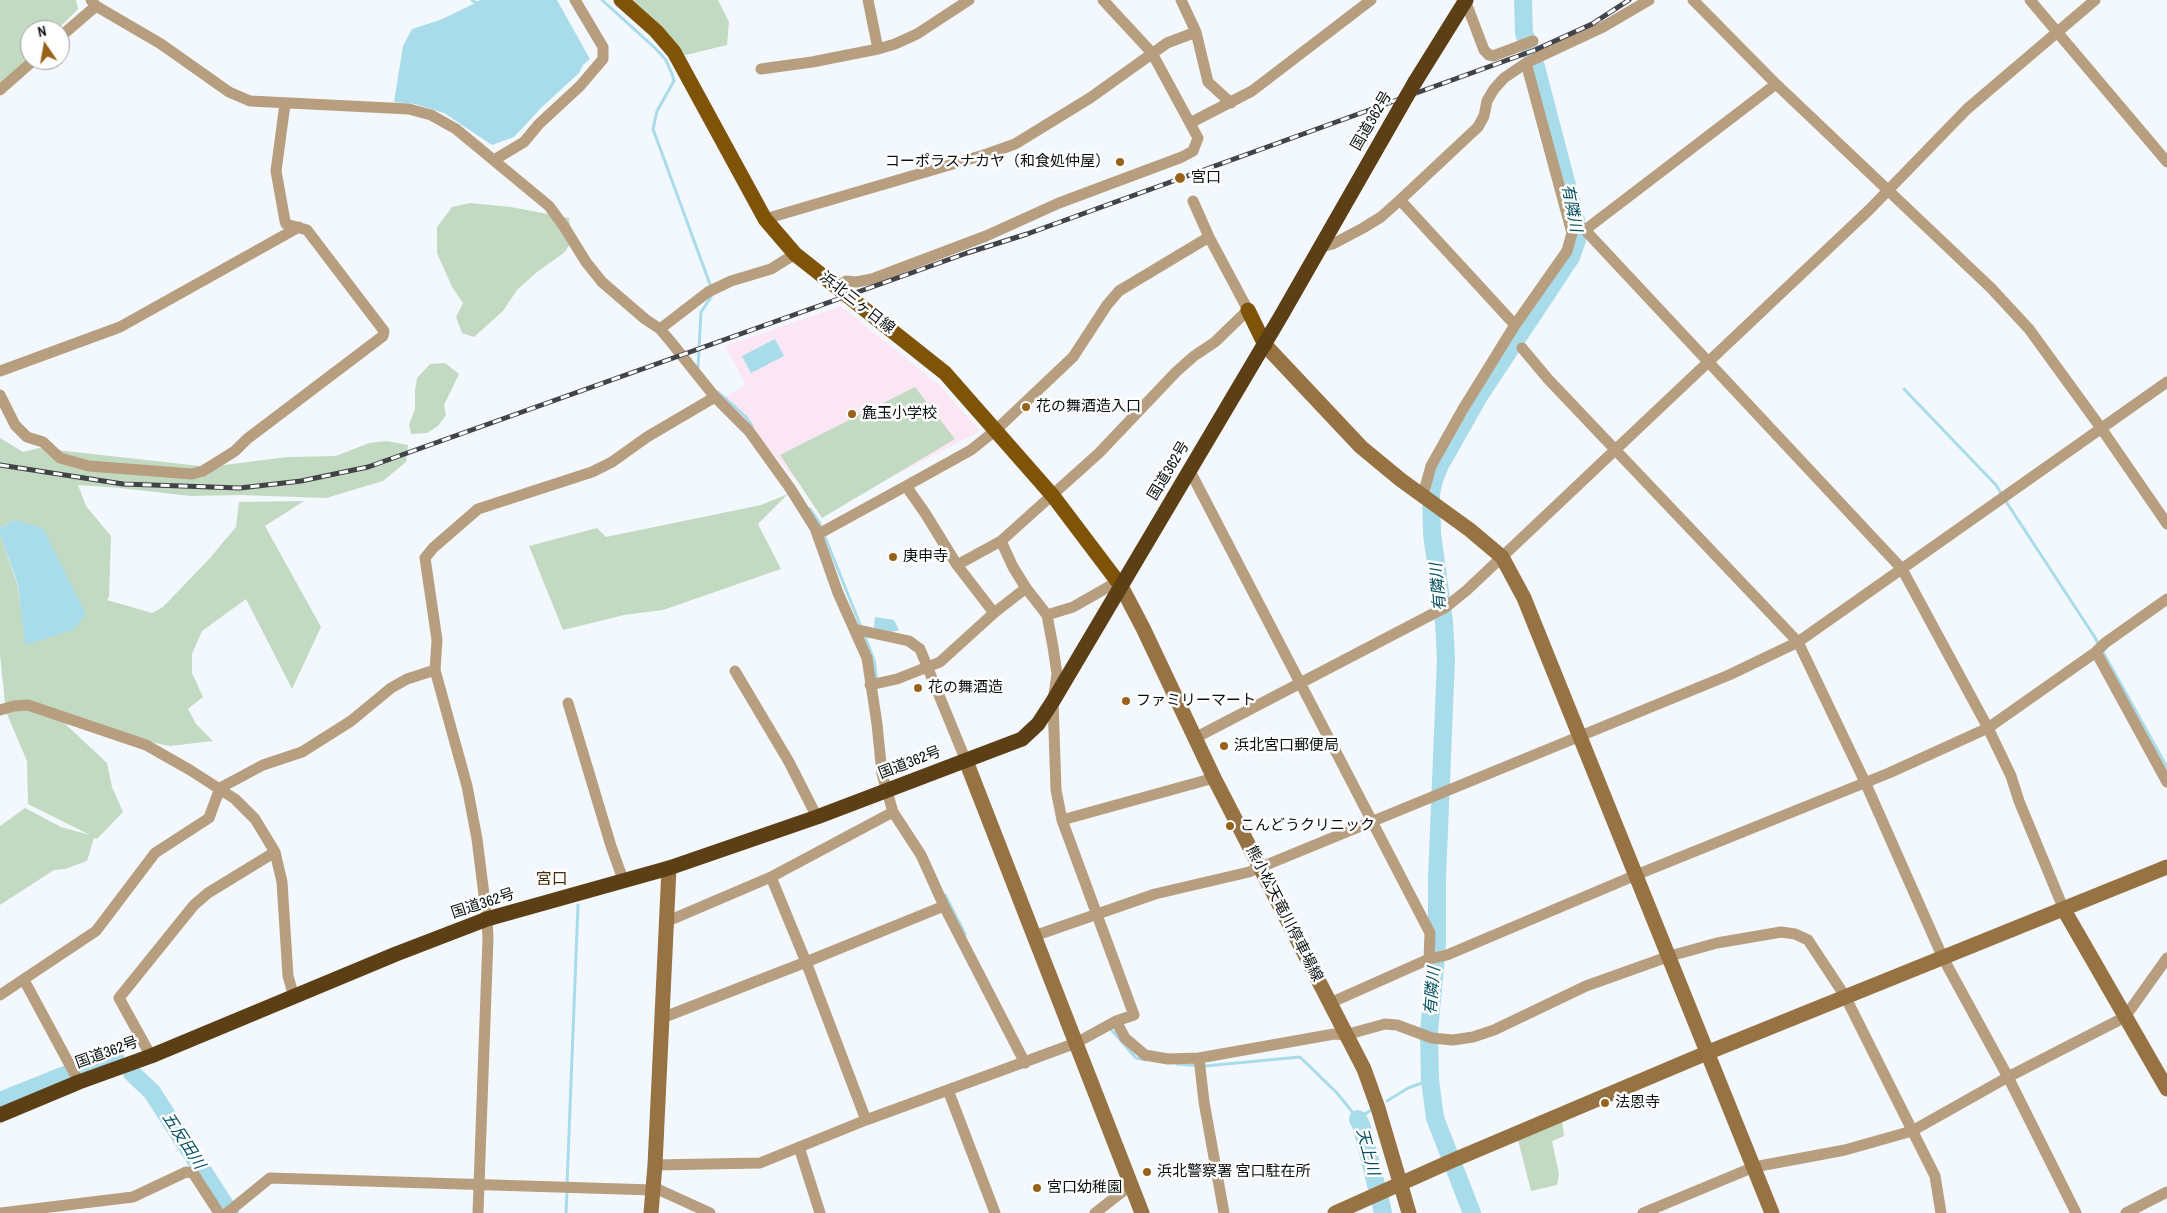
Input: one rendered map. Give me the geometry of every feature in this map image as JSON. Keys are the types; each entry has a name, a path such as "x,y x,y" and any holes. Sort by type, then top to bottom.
{"highway":[{"name":"国道362号","path":"0,1115 487,919 669,868 817,817 1022,739 1038,724 1053,700 1119,584 1190,471 1265,345 1415,82 1466,0"}],"main road":[{"name":"浜北三ヶ日線","path":"622,0 656,31 674,52 765,218 795,254 945,373 1053,496 1119,584"},
{"path":"1248,310 1265,345"}],"street":[{"path":"494,160 524,142 539,124 580,86 603,59 603,47 576,0"},
{"path":"868,0 878,49"},
{"path":"761,69 812,62 878,49 917,34 969,0"},
{"path":"836,287 846,281 856,282 872,279 986,236 1059,203 1182,157 1193,151 1198,138 1152,53 1103,0"},
{"path":"1181,0 1196,32 1208,82 1231,103"},
{"path":"1190,123 1252,92 1371,0"},
{"path":"1466,0 1484,50 1489,55 1493,56 1528,43"},
{"path":"1321,247 1334,244 1363,228 1381,217 1400,200 1478,127 1484,116 1487,101 1494,89 1504,78 1526,63 1603,27 1649,0"},
{"path":"1693,0 1776,84 1991,288 2029,329 2101,428 2167,524"},
{"path":"2030,0 2167,162"},
{"path":"1195,738 1442,609 1502,557 1709,362 1888,190 1967,109 2095,0"},
{"path":"70,27 94,3 161,44 229,92 250,101 381,107 431,115 456,129 549,206 566,228 586,262 602,282 645,320 660,329 715,397 749,431 820,532 854,629 867,658 886,791 893,812 921,855 944,906 1026,1063"},
{"path":"765,218 987,154 1015,144 1090,98 1167,43 1196,32"},
{"path":"1526,63 1580,232 1709,362 1902,569 1988,728 2011,776 2022,809 2064,910 2167,1090"},
{"path":"0,90 23,70"},
{"path":"1427,498 1431,466 1463,409 1516,325 1580,232 1776,84"},
{"path":"0,395 15,425 27,437 43,442 60,458 89,466 192,474 203,471 234,451 247,439 383,336 384,331 307,230 300,226 286,224 276,171 285,104"},
{"path":"1400,200 1516,325"},
{"path":"957,565 1001,541 1053,496 1099,453 1176,372 1194,356 1215,342 1248,310 1193,201"},
{"path":"0,371 120,327 300,226"},
{"path":"820,532 971,450 996,430 1073,357 1107,304 1119,291 1209,236"},
{"path":"660,329 713,290 731,281 771,269 795,254"},
{"path":"1265,345 1361,447 1502,557 1524,598 1709,1052 1772,1213"},
{"path":"1522,348 1548,379 1798,642 1864,782 1943,958 2008,1077 2076,1213"},
{"path":"1034,936 1155,894 1249,872 1729,674 1798,642 2167,382"},
{"path":"478,1213 487,919 477,839 467,786 435,670 437,640 425,570 425,558 433,548 478,509 592,472 612,462 647,437 715,397"},
{"path":"1190,471 1373,820 1430,933 1429,959"},
{"path":"906,486 930,520 957,565 994,613"},
{"path":"655,1164 760,1162 866,1120 1026,1063 1076,1043 1116,1021 1134,1015 1097,913 1078,868 1062,820 1056,790 1053,700 1057,674 1047,615 1026,588 1013,567 1001,541"},
{"path":"1047,615 1073,608 1119,584"},
{"name":"熊小松天竜川停車場線","path":"1119,584 1143,628 1214,778 1364,1069 1378,1108 1409,1213"},
{"path":"870,685 898,679 940,662 994,613 1026,588"},
{"path":"1330,1003 1429,959 1447,955 1864,782 1988,728 2167,599"},
{"path":"854,629 909,641 916,644 920,649 966,761 1142,1213"},
{"path":"2096,652 2167,782"},
{"path":"0,995 96,931 155,853 209,818 220,788 263,765 302,752 351,721 391,688 407,678 435,670"},
{"path":"735,671 788,762 817,817"},
{"path":"568,703 611,846 624,882"},
{"path":"0,710 28,705 146,745 220,788 235,799 255,819 275,852 282,882 288,976 294,997"},
{"path":"1062,820 1214,778"},
{"path":"668,920 770,877 893,812"},
{"path":"150,1056 119,998 194,904 208,893 275,852"},
{"path":"651,1213 668,920 669,868"},
{"path":"1335,1213 1452,1161 1709,1052 2167,868"},
{"path":"770,877 806,962 866,1120"},
{"path":"662,1018 944,906"},
{"path":"1116,1021 1125,1038 1145,1055 1168,1059 1199,1058 1334,1034 1345,1034 1385,1024 1397,1025 1430,1037 1453,1040 1473,1037 1494,1030 1586,986 1670,956 1717,943 1781,932 1795,934 1808,940 1845,996 1935,1176 1941,1213"},
{"path":"1643,1213 1754,1167 1845,1150 1912,1132 2008,1077 2125,1016 2167,958"},
{"path":"24,980 78,1082"},
{"path":"1199,1058 1204,1102 1224,1213"},
{"path":"948,1090 994,1213"},
{"path":"799,1147 820,1213"},
{"path":"1,1213 133,1197 186,1172 193,1173 219,1213"},
{"path":"229,1210 270,1178 560,1188 653,1188 710,1213"},
{"path":"1095,1213 1131,1185"},
{"path":"2126,1213 2167,1192"}],"shaded area":[{"name":"麁玉小学校","path":"841,306 939,385 980,431 824,512 724,398 746,385 725,346"}],"green space":[{"path":"0,0 76,0 78,9 67,20 20,20 20,66 0,86"},
{"path":"624,0 718,0 729,22 727,45 682,56"},
{"path":"470,203 511,207 569,218 572,240 565,252 537,272 517,290 503,311 474,337 462,333 456,317 463,303 452,287 437,253 437,227 452,207"},
{"path":"445,363 459,374 444,405 446,415 438,426 427,433 411,434 409,425 415,409 417,378 430,364"},
{"path":"915,387 955,439 822,518 780,455"},
{"path":"0,438 23,452 39,448 209,467 287,457 336,456 369,443 387,441 408,445 406,462 383,481 326,498 240,495 190,496 78,485 86,506 111,536 109,597 107,600 152,613 163,607 209,559 236,527 239,502 304,501 265,526 321,627 292,689 246,599 202,631 192,654 192,673 203,697 188,709 196,724 213,741 170,746 116,735 60,719 107,763 112,787 123,812 97,839 94,838 87,861 65,869 54,870 0,905 0,826 25,808 61,827 90,835 28,804 27,761 6,712 0,655 0,534 18,587 26,644 15,520 0,528"},
{"path":"788,494 758,524 781,569 663,610 624,615 563,630 529,546 597,528 606,537 761,505"},
{"path":"1562,1120 1564,1136 1552,1141 1559,1174 1557,1185 1531,1191 1518,1140"}],"water":[{"path":"482,0 557,0 590,59 583,65 579,73 542,107 514,137 492,145 444,113 415,104 394,102 403,46 412,29 440,20"},
{"path":"775,339 784,356 751,373 742,356"},
{"path":"15,520 43,528 86,614 73,630 25,645 18,585 0,534 0,528"},
{"path":"875,617 894,620 899,630 892,632 874,628"}],"waterway":[{"path":"472,0 476,3 487,0"},
{"path":"602,0 655,48 666,60 672,74 674,81 657,111 653,129 711,287"},
{"name":"有隣川","path":"1472,1213 1435,1118 1430,1080 1429,1032 1437,945 1437,879 1446,659 1444,621 1432,534 1431,493 1440,465 1479,396 1571,257 1577,240 1576,220 1536,67 1524,33 1523,0"},
{"path":"698,368 701,312 711,297 711,293"},
{"path":"1904,389 1996,485 2002,495"},
{"path":"718,392 746,417 752,426"},
{"path":"2005,500 2094,636 2167,767"},
{"path":"810,509 819,522 861,627"},
{"path":"865,637 874,660 877,682"},
{"path":"945,895 965,934"},
{"path":"567,1184 578,905"},
{"path":"1109,1027 1136,1058 1146,1060"},
{"path":"1177,1064 1205,1066 1300,1057 1337,1093 1358,1119 1371,1110"},
{"name":"五反田川","path":"78,1070 115,1058"},
{"name":"五反田川","path":"132,1073 152,1092 230,1213"},
{"name":"五反田川","path":"0,1101 67,1074"},
{"path":"1387,1101 1408,1088 1430,1080"},
{"name":"天上川","path":"1358,1119 1362,1127 1376,1185"},
{"path":"566,1213 567,1190"},
{"name":"天上川","path":"1380,1199 1383,1213"}],"railway":[{"path":"0,465 123,484 240,488 301,481 368,467 967,253 1027,234 1535,50 1592,24 1629,0"}],"place":[{"name":"コーポラスナカヤ（和食処仲屋）","path":"1120,162"},
{"name":"宮口","path":"1180,178"},
{"name":"花の舞酒造入口","path":"1026,407"},
{"name":"麁玉小学校","path":"852,414"},
{"name":"庚申寺","path":"893,557"},
{"name":"花の舞酒造","path":"918,688"},
{"name":"ファミリーマート","path":"1126,701"},
{"name":"浜北宮口郵便局","path":"1224,746"},
{"name":"こんどうクリニック","path":"1230,826"},
{"name":"法恩寺","path":"1605,1103"},
{"name":"浜北警察署 宮口駐在所","path":"1147,1172"},
{"name":"宮口幼稚園","path":"1037,1188"}],"district":[{"name":"宮口","path":"552,880"}]}
